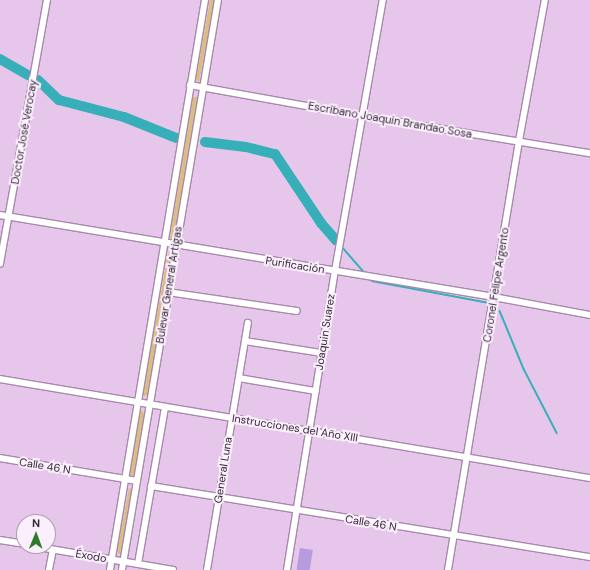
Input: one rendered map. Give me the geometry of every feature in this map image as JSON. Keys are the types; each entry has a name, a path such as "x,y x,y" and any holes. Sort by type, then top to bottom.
{"street":[{"name":"Doctor José Verocay","path":"0,264 47,0"},
{"name":"Bulevar General Artigas","path":"110,570 205,0"},
{"name":"Bulevar General Artigas","path":"122,570 202,87 218,0"},
{"name":"Joaquin Suarez","path":"287,570 335,271 383,0"},
{"name":"Coronel Felipe Argento","path":"448,570 519,141 545,0"},
{"name":"Escribano Joaquin Brandao Sosa","path":"190,85 363,116 590,153"},
{"name":"Purificación","path":"0,214 590,314"},
{"path":"168,292 296,311"},
{"name":"General Luna","path":"207,570 248,323"},
{"path":"245,341 322,353"},
{"name":"Instrucciones del Año XIII","path":"0,378 590,478"},
{"path":"239,378 316,391"},
{"path":"138,564 164,407"},
{"name":"Calle 46 N","path":"0,458 137,481"},
{"name":"Calle 46 N","path":"152,486 590,557"},
{"path":"0,540 16,543"},
{"name":"Éxodo","path":"56,551 173,570"},
{"path":"50,570 52,554"}],"shaded area":[{"path":"210,0 215,0 199,82 196,80"},
{"path":"193,97 197,97 198,99 175,238 171,239 170,237"},
{"path":"168,253 172,256 148,395 144,396 143,394"},
{"path":"142,411 145,414 135,475 131,476 130,474 140,412"},
{"path":"129,488 132,490 122,552 119,554 117,552"}],"building":[{"path":"300,548 313,550 310,570 297,570"}],"waterway":[{"path":"0,59 28,75"},
{"path":"38,80 59,100 124,117 176,138"},
{"path":"205,142 246,147 275,154 321,223 336,240"},
{"path":"344,249 365,273"},
{"path":"372,281 489,303"},
{"path":"500,311 524,369 557,433"}]}
